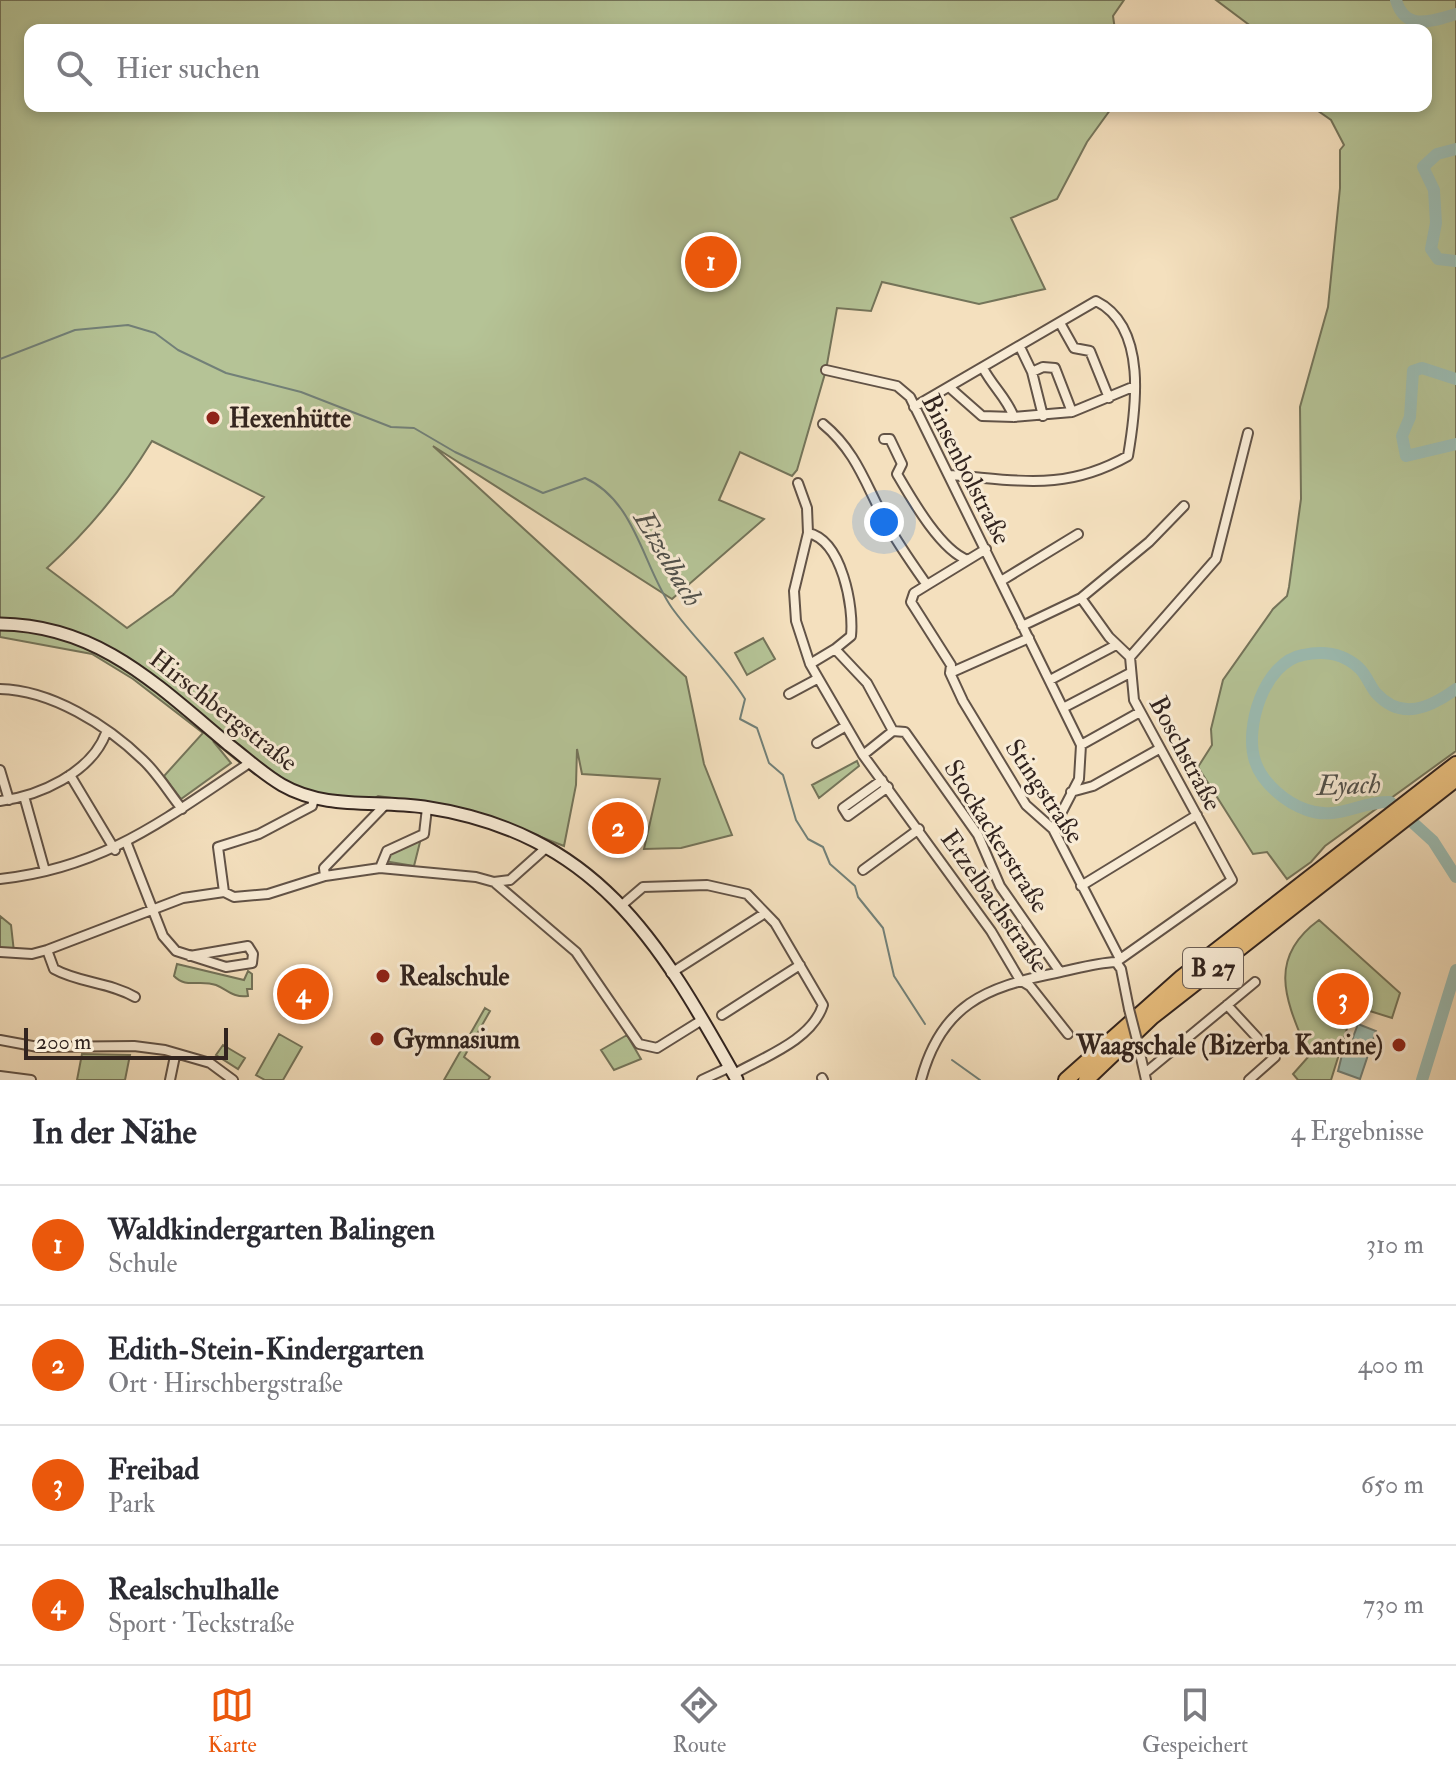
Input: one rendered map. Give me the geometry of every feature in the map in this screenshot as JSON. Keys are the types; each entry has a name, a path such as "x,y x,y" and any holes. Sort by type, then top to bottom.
{"highway":[{"name":"B 27","path":"1066,1080 1160,995 1439,785 1456,764"},
{"name":"B 27","path":"1439,785 1456,779"},
{"name":"B 27","path":"1086,1080 1152,1017 1343,859"}],"street":[{"path":"914,407 1096,301 1110,308 1128,339 1135,386 1128,456 1073,479 1038,483 950,475"},
{"path":"1060,323 1074,348 1090,351 1109,398"},
{"path":"1020,347 1032,372 1043,416"},
{"path":"1032,372 1043,367 1055,368 1072,412"},
{"path":"983,368 992,386 1004,393 1014,417"},
{"name":"Binsenbolstraße","path":"826,370 897,386 914,407 1081,745"},
{"path":"949,387 982,416 1014,417 1072,412 1135,386"},
{"path":"823,424 840,438 859,462 887,524 927,585 986,549"},
{"path":"1081,598 1116,645 1130,657 1216,559 1248,433"},
{"path":"884,439 890,439 902,464 897,474 910,497 953,551 968,560"},
{"name":"Etzelbachstraße","path":"798,483 807,508 808,533 794,591 796,621 817,679 863,755 991,931 1020,980 1030,986 1068,1034"},
{"path":"1022,626 1081,598 1149,542 1184,506"},
{"path":"808,533 821,540 840,566 853,620 851,636 810,664"},
{"path":"1001,581 1078,534"},
{"name":"Stingstraße","path":"927,585 914,593 911,602 951,665 950,673 1026,805 1053,829 1118,959 1146,1076"},
{"name":"Hirschbergstraße","path":"0,624 51,630 88,641 119,656 279,784 314,799 427,808 490,822 547,847 593,876 622,905 702,1020 733,1074"},
{"path":"950,673 1029,638"},
{"path":"1050,680 1116,645"},
{"path":"835,649 867,683 893,731 863,755"},
{"name":"Boschstraße","path":"1118,959 1232,880 1140,712 1130,673 1130,657"},
{"path":"1063,708 1130,673"},
{"path":"789,694 817,679"},
{"path":"0,689 52,700 106,733 144,760 182,809"},
{"path":"1053,829 1079,779 1081,745 1140,712"},
{"path":"817,743 846,726"},
{"name":"Stockackerstraße","path":"893,731 905,732 978,835 1000,886 1060,972"},
{"path":"0,770 5,800 24,796 70,775 88,759 106,733"},
{"path":"1071,792 1093,786 1159,749"},
{"path":"0,879 45,871 115,850 251,762"},
{"path":"70,775 115,850"},
{"path":"885,783 848,816 843,808 885,783"},
{"path":"24,796 45,871"},
{"path":"224,892 218,847 286,821 312,806 314,799"},
{"path":"325,876 324,868 386,804"},
{"path":"380,868 387,851 424,834 427,808"},
{"path":"1081,886 1197,815"},
{"name":"Etzelbachstraße","path":"863,870 919,829"},
{"path":"127,844 163,936 176,951 190,956 226,967 252,963 253,954 248,946 234,946 190,956"},
{"path":"0,952 32,954 47,950 153,907 224,892 234,897 268,894 325,876 380,868 494,882 510,880 547,847"},
{"path":"494,882 576,952 639,1044 657,1048 702,1020"},
{"path":"622,905 643,887 707,885 747,894 775,923 823,1005 818,1020 800,1036 733,1074 702,1080"},
{"path":"671,973 765,913"},
{"path":"47,950 54,969 70,978 103,983 135,997"},
{"path":"921,1080 940,1032 963,1006 987,990 1118,959"},
{"path":"722,1015 800,965"},
{"path":"1146,1076 1255,982"},
{"path":"1227,1005 1275,1057 1249,1080"},
{"path":"0,1043 38,1047 134,1046 165,1050 175,1056 182,1054 210,1063 233,1080"},
{"path":"170,1080 175,1056"},
{"path":"0,1076 31,1080"}],"green space":[{"path":"0,0 1124,0 1113,16 1114,24 24,24 24,112 1109,112 1087,142 1057,199 1011,218 1045,289 979,304 882,282 871,311 837,308 826,370 797,470 792,476 740,452 719,500 764,519 672,599 433,446 686,677 704,764 732,835 681,848 644,849 660,779 582,774 577,749 576,785 564,846 495,821 426,804 378,796 363,804 349,805 300,797 270,784 213,741 231,763 181,799 164,776 203,733 133,679 92,654 0,637","holes":["152,441 264,497 173,595 127,628 47,568 104,508"]},
{"path":"1216,0 1456,0 1456,751 1325,846 1311,862 1287,879 1267,852 1253,854 1198,767 1212,745 1211,729 1223,680 1273,609 1287,596 1289,587 1301,499 1300,407 1328,307 1340,188 1340,150 1344,145 1331,120 1320,112 1432,112 1432,24 1248,24"},
{"path":"763,638 775,659 747,675 735,653"},
{"path":"857,761 859,766 819,798 812,785"},
{"path":"421,838 414,866 384,861 385,856"},
{"path":"0,916 11,925 14,952 0,952"},
{"path":"1319,920 1400,993 1392,1018 1354,1006 1331,1080 1298,1080 1293,1074 1309,1056 1288,1001 1286,967 1291,951 1302,935"},
{"path":"177,964 244,980 248,971 252,974 252,989 247,989 248,996 243,996 210,983 183,982 174,976"},
{"path":"485,1008 490,1011 464,1057 490,1077 488,1080 444,1080"},
{"path":"279,1034 302,1047 283,1080 265,1080 256,1075"},
{"path":"627,1035 641,1059 614,1070 601,1050"},
{"path":"223,1045 245,1058 238,1069 216,1055"},
{"path":"82,1054 130,1055 125,1080 77,1080"}],"water":[{"path":"1358,1024 1376,1031 1360,1079 1338,1071 1343,1051 1349,1048"}],"waterway":[{"name":"Eyach","path":"1396,0 1406,17 1420,22 1456,14"},
{"name":"Eyach","path":"1456,149 1437,154 1423,167 1434,190 1436,223 1431,249 1438,259 1456,261"},
{"name":"Etzelbach","path":"0,359 75,330 128,325 155,333 178,350 226,373 301,392 391,427 414,428 455,452 543,493 585,478 602,489 627,518 672,608 745,699 740,719 757,728 769,763 783,775 796,820 808,839 823,847 830,864 855,886 858,897 883,928 894,976 925,1024"},
{"name":"Eyach","path":"1456,379 1422,368 1413,371 1410,417 1402,436 1406,456 1456,444"},
{"name":"Eyach","path":"1456,689 1436,702 1416,709 1395,707 1376,693 1361,671 1346,659 1325,653 1303,655 1289,660 1268,683 1260,698 1252,732 1252,747 1258,769 1283,797 1299,807 1318,813 1390,802 1433,841 1456,877"},
{"name":"Eyach","path":"1422,1080 1456,970"},
{"name":"Etzelbach","path":"952,1060 980,1080"}],"place":[{"name":"Waldkindergarten Balingen","path":"711,262"},
{"name":"Hexenhütte","path":"213,418"},
{"name":"Edith-Stein-Kindergarten","path":"618,828"},
{"name":"Realschule","path":"383,976"},
{"name":"Realschulhalle","path":"303,994"},
{"name":"Freibad","path":"1343,999"},
{"name":"Gymnasium","path":"377,1039"},
{"name":"Waagschale (Bizerba Kantine)","path":"1399,1045"}]}
